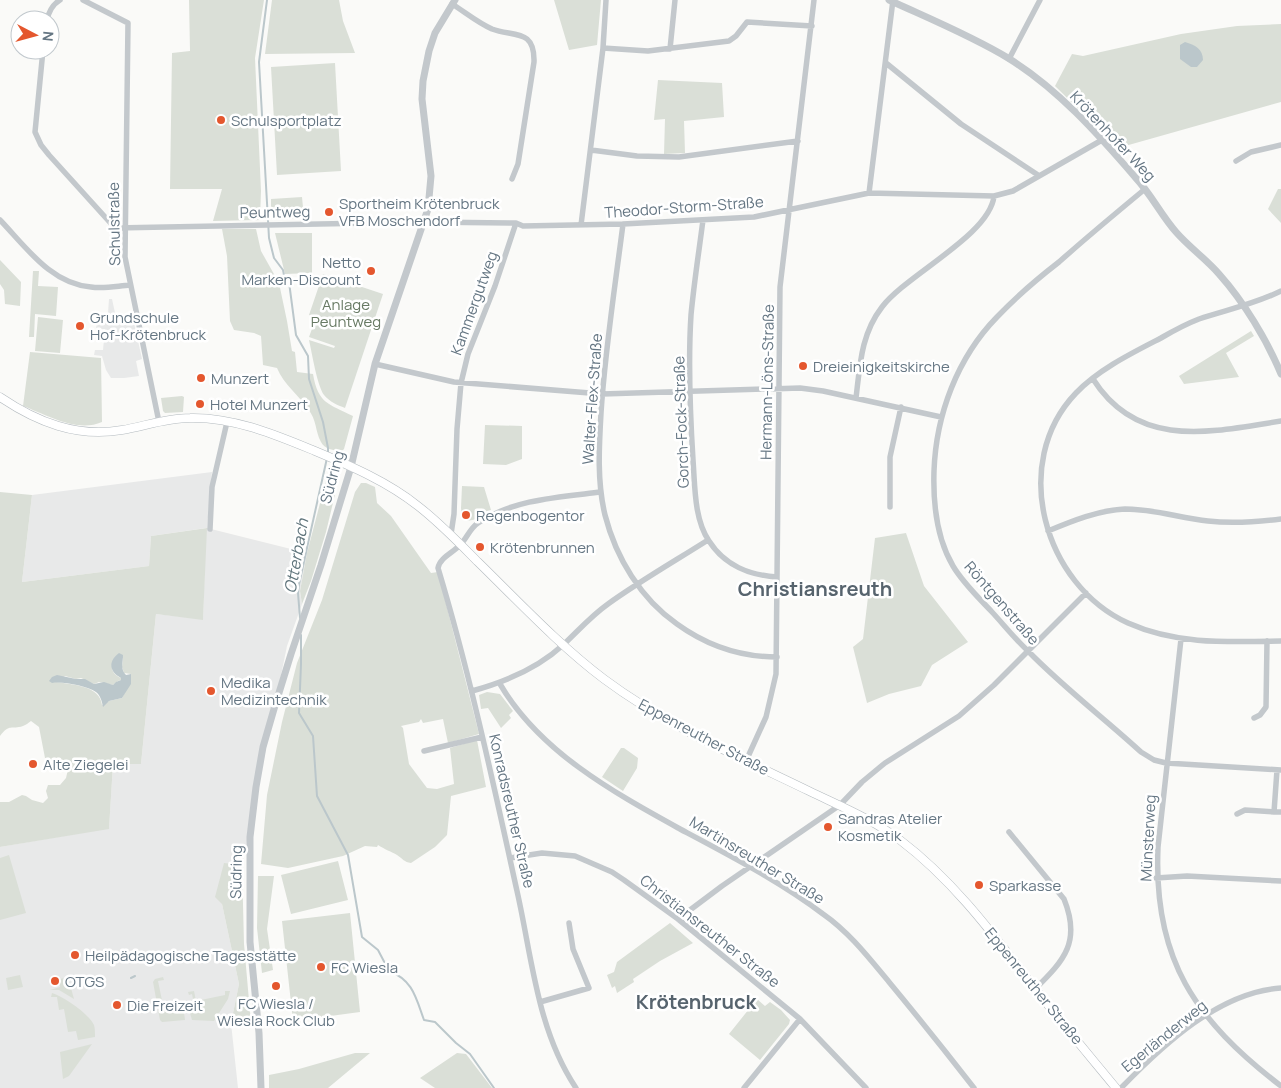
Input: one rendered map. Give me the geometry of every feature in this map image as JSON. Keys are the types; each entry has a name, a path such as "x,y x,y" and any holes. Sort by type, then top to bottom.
{"main road":[{"name":"Eppenreuther Straße","path":"0,397 38,420 59,427 82,431 121,430 189,418 227,422 259,429 334,459 400,493 428,513 563,645 605,680 657,715 746,761 872,821 901,840 935,871 985,924 1035,989 1116,1088"}],"street":[{"path":"50,10 54,4 60,0"},
{"name":"Schulstraße","path":"83,0 128,23 125,258 159,422"},
{"path":"516,224 523,226 581,225 603,48 606,0"},
{"path":"670,49 675,0"},
{"name":"Hermann-Löns-Straße","path":"746,761 762,729 768,710 773,690 777,657 780,287 814,0"},
{"path":"1009,59 1040,0"},
{"path":"869,193 892,1"},
{"name":"Krötenhofer Weg","path":"892,1 1009,59 1053,92 1102,140 1145,189 1171,226 1189,246 1218,272 1244,306 1281,374"},
{"path":"453,2 492,29 518,33 524,36 533,50 534,62 518,164 512,179"},
{"name":"Südring","path":"261,1088 259,1034 250,942 250,837 256,787 264,747 290,654 313,590 351,467 375,364 424,222 431,191 431,176 422,99 423,81 435,33 453,2"},
{"path":"603,48 648,51 729,41 736,36 747,22 812,26"},
{"path":"42,60 35,132 41,145 115,228 125,228"},
{"path":"886,62 961,124 1038,175"},
{"name":"Theodor-Storm-Straße","path":"581,225 754,217 869,193 994,196 1012,191 1102,140"},
{"path":"591,150 637,156 679,157 798,141"},
{"path":"1236,161 1251,152 1281,145"},
{"name":"Röntgenstraße","path":"1145,189 995,318 964,361 941,417 935,453 935,505 947,553 963,580 1028,652 1141,752 1154,760 1166,763 1279,770 1278,812 1245,810 1237,814"},
{"path":"856,398 864,340 882,307 902,286 958,244 973,230 990,211 994,203 994,196"},
{"path":"0,220 40,263 61,278 89,287 130,285"},
{"name":"Gorch-Fock-Straße","path":"703,220 691,316 690,391 694,485 698,511 708,540 715,550 732,565 755,575 777,577"},
{"name":"Peuntweg","path":"125,228 424,222 516,224"},
{"name":"Kammergutweg","path":"451,534 454,514 457,429 461,383 468,354 495,286 516,224"},
{"name":"Walter-Flex-Straße","path":"623,224 602,394 600,435 601,492 605,515 613,540 637,585 656,607 670,619 700,639 720,647 748,654 777,657"},
{"path":"1281,291 1244,306 1197,320 1108,368 1076,392 1063,409 1050,433 1042,465 1041,489 1048,531 1059,558 1086,593 1108,611 1128,623 1145,630 1181,639 1225,642 1281,641"},
{"path":"375,364 461,383 602,394 800,388 901,407 941,417"},
{"path":"1093,380 1107,398 1126,414 1136,421 1156,427 1182,431 1201,431 1281,421"},
{"path":"890,507 890,457 901,407"},
{"path":"210,529 212,487 227,422"},
{"path":"461,544 469,531 478,523 508,509 537,500 601,492"},
{"path":"1048,531 1098,513 1124,509 1150,511 1209,522 1228,523 1281,519"},
{"path":"472,691 500,684 540,662 563,645 608,604 708,540"},
{"name":"Konradsreuther Straße","path":"461,544 439,562 438,568 472,691 540,1002 555,1050 561,1064 576,1088"},
{"path":"678,919 799,832 840,806 862,782 885,763 960,716 1028,652 1086,593"},
{"name":"Münsterweg","path":"1181,639 1158,847 1156,878 1162,918 1173,957 1188,990 1205,1015 1234,1046 1281,1086"},
{"path":"1254,718 1260,715 1266,707 1267,641"},
{"name":"Martinsreuther Straße","path":"500,684 514,705 536,730 587,774 629,801 749,867 826,915 889,982 974,1088"},
{"path":"424,751 482,737"},
{"path":"1009,832 1064,899 1071,925 1069,946 1065,957 1035,989"},
{"name":"Christiansreuther Straße","path":"510,858 542,853 575,856 612,872 678,919 800,1020 866,1088"},
{"path":"1156,878 1187,876 1281,881"},
{"path":"540,1002 589,988 573,949 569,923"},
{"name":"Egerländerweg","path":"1121,1088 1158,1053 1205,1015 1247,994 1281,988"},
{"path":"744,1088 800,1020"}],"shaded area":[{"path":"1185,42 1195,46 1202,53 1203,60 1197,67 1191,67 1180,59 1180,45"},
{"path":"109,299 112,299 117,322 133,318 142,359 136,361 139,376 111,378 106,370 102,356 94,355 95,350 103,350 105,329 96,329 98,314 108,313"},
{"path":"212,472 207,528 307,553 300,591 302,604 287,646 242,865 224,864 222,904 239,984 231,1023 238,1088 0,1088 0,847 109,828 113,764 141,764 156,614 203,619 206,528 151,536 149,566 22,582 32,495"},
{"path":"119,653 123,655 122,666 124,673 126,675 131,674 131,684 122,698 109,701 103,707 99,695 92,690 74,684 52,683 49,681 57,675 85,679 94,684 104,682 113,685 121,680 114,673 111,666 113,659"}],"green space":[{"path":"189,0 264,0 255,58 261,191 260,220 213,221 222,189 170,189 172,53 190,51"},
{"path":"272,0 339,0 343,21 355,53 265,54"},
{"path":"554,0 601,0 597,45 569,50"},
{"path":"1281,24 1281,102 1118,148 1055,86 1072,54 1083,56 1181,34 1237,26"},
{"path":"335,63 341,171 277,175 271,67"},
{"path":"658,80 722,83 724,117 684,121 685,153 664,154 665,119 654,120"},
{"path":"1278,189 1281,189 1281,223 1268,209"},
{"path":"302,197 304,218 271,219 271,199"},
{"path":"222,229 256,229 261,251 279,283 292,351 295,352 297,372 313,374 318,392 326,402 353,416 344,449 341,452 329,449 322,444 311,413 283,379 277,368 263,365 261,336 234,330 230,321 227,256"},
{"path":"275,233 312,233 312,273 285,274"},
{"path":"0,260 21,282 20,306 5,304 4,290 0,284"},
{"path":"33,271 39,271 38,286 58,287 56,316 35,314 34,337 29,337"},
{"name":"Anlage Peuntweg","path":"323,274 383,294 345,408 329,400 321,390 309,340 334,348 335,346 309,337 316,318 309,315"},
{"path":"38,317 63,320 60,353 35,351"},
{"path":"1251,331 1254,336 1226,353 1239,377 1184,384 1179,376"},
{"path":"30,352 101,358 102,422 82,425 62,422 23,406"},
{"path":"184,397 183,412 165,413 163,411 161,398"},
{"path":"485,425 522,426 522,459 506,465 483,464"},
{"path":"330,465 334,467 338,482 326,532 302,604 300,591 307,553"},
{"path":"361,483 375,487 377,503 391,516 431,573 438,572 479,734 448,743 443,719 423,723 421,719 419,722 401,726 403,728 409,764 427,788 437,789 454,784 450,748 477,740 486,787 451,796 447,835 435,847 411,863 378,845 377,847 365,846 343,856 288,868 261,864 267,795 282,722 297,663 322,600 355,492"},
{"path":"462,486 484,487 491,510 473,520 462,518"},
{"path":"0,492 32,495 22,582 149,566 151,536 207,528 203,620 156,614 141,764 113,764 109,829 0,847 0,802 9,802 22,795 43,803 48,798 46,791 48,785 60,785 66,778 69,765 62,760 55,762 45,758 39,727 31,721 23,726 9,728 0,736","holes":["123,658 122,667 124,673 131,674 122,698 102,705 100,698 91,690 77,685 57,682 65,676 76,679 81,678 94,684 99,682 113,685 121,680 113,670 114,659"]},
{"path":"906,533 924,586 968,642 932,665 921,686 889,694 867,703 853,647 863,639 875,538"},
{"path":"487,692 500,694 513,711 509,715 511,718 501,728 488,708 481,709 479,695"},
{"path":"621,748 624,748 638,758 637,768 623,791 602,777"},
{"path":"9,855 26,913 0,920 0,858"},
{"path":"338,861 348,900 291,914 281,875"},
{"path":"224,863 242,865 244,944 251,1023 231,1023 239,984 222,904 215,897"},
{"path":"258,876 274,876 267,929 273,970 262,973 257,928"},
{"name":"FC Wiesla","path":"350,913 360,1012 293,1021 282,921"},
{"path":"670,923 693,943 660,961 633,979 634,982 617,993 615,986 612,988 607,975 614,972 617,962"},
{"path":"20,975 23,987 8,990 6,978"},
{"path":"163,977 164,980 158,981 164,1010 183,1005 185,1020 162,1022 160,1020 153,982 155,979"},
{"path":"65,978 65,981 69,981 74,999 59,990 50,990 60,987 59,979"},
{"path":"194,991 196,1001 225,995 225,991 230,991 228,999 214,1021 192,1020 189,1010 195,1009 192,994 189,995 188,992"},
{"path":"52,993 69,1002 91,1020 95,1029 95,1037 78,1040 76,1031 68,1032 64,1009 59,1010 57,997 51,997"},
{"path":"757,999 765,1006 770,1002 790,1020 789,1024 760,1060 729,1034"},
{"path":"92,1044 69,1076 63,1079 60,1052"},
{"path":"355,1053 370,1053 328,1088 269,1088 269,1075 299,1069"},
{"path":"457,1053 466,1054 492,1088 435,1088 420,1078"}],"waterway":[{"name":"Otterbach","path":"267,0 259,62 269,238 274,258 283,270 285,280 289,282 296,335 308,356 309,379 323,422 328,454"},
{"name":"Otterbach","path":"300,618 299,584 327,458"},
{"name":"Otterbach","path":"301,635 299,713 313,736 317,796 348,855 362,937 378,950 389,971 409,985 416,997 424,1020 435,1022 470,1054 494,1088"},
{"path":"131,978 135,976"}],"place":[{"name":"Schulsportplatz","path":"221,120"},
{"name":"Sportheim Krötenbruck VFB Moschendorf","path":"329,212"},
{"name":"Netto Marken-Discount","path":"371,271"},
{"name":"Grundschule Hof-Krötenbruck","path":"80,326"},
{"name":"Dreieinigkeitskirche","path":"803,366"},
{"name":"Munzert","path":"201,378"},
{"name":"Hotel Munzert","path":"200,404"},
{"name":"Regenbogentor","path":"466,515"},
{"name":"Krötenbrunnen","path":"480,547"},
{"name":"Medika Medizintechnik","path":"211,691"},
{"name":"Alte Ziegelei","path":"33,764"},
{"name":"Sandras Atelier Kosmetik","path":"828,827"},
{"name":"Sparkasse","path":"979,885"},
{"name":"Heilpädagogische Tagesstätte","path":"75,955"},
{"name":"FC Wiesla","path":"321,967"},
{"name":"OTGS","path":"55,981"},
{"name":"FC Wiesla / Wiesla Rock Club","path":"276,986"},
{"name":"Die Freizeit","path":"117,1005"}],"district":[{"name":"Christiansreuth","path":"815,588"},
{"name":"Krötenbruck","path":"696,1001"}]}
